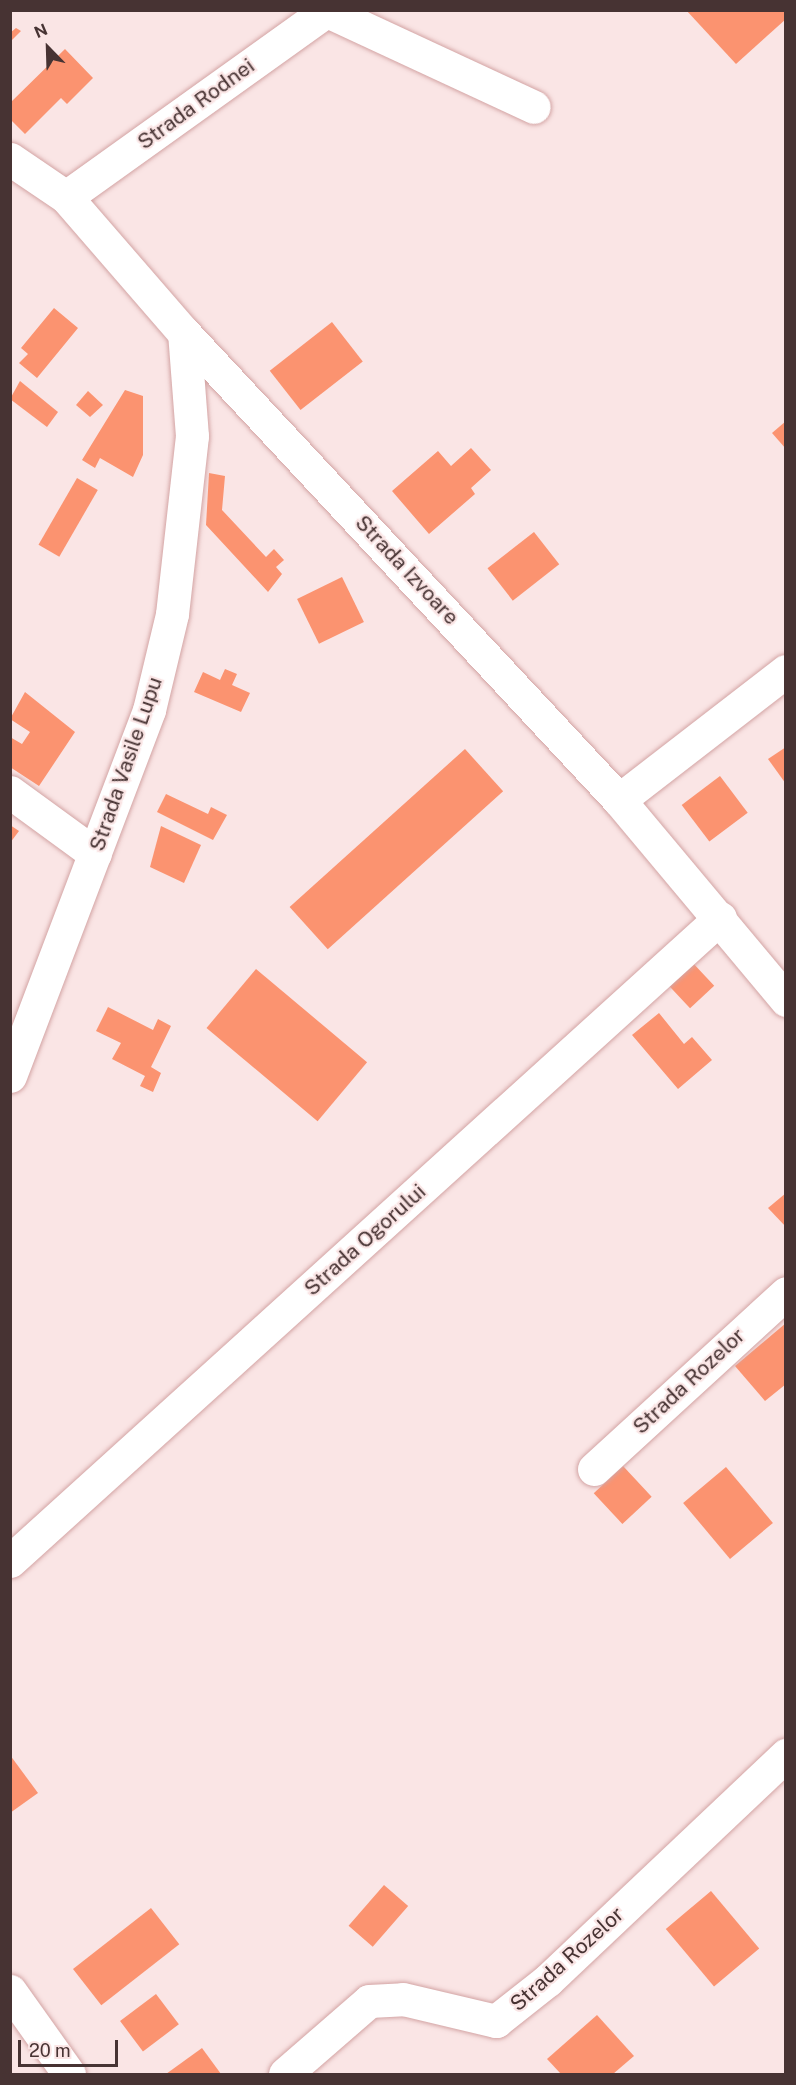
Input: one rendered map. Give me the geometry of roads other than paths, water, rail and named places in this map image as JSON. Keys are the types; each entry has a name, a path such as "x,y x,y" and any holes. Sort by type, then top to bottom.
{"street":[{"path":"326,11 534,107"},
{"name":"Strada Rodnei","path":"66,197 326,11"},
{"name":"Strada Izvoare","path":"10,159 66,197 184,333 619,800 720,918 786,1000"},
{"name":"Strada Vasile Lupu","path":"10,1076 150,710 172,614 192,436 184,333"},
{"path":"619,800 786,671"},
{"path":"10,792 95,854"},
{"name":"Strada Ogorului","path":"10,1561 720,918"},
{"name":"Strada Rozelor","path":"594,1469 786,1293"},
{"name":"Strada Rozelor","path":"285,2074 369,2001 403,1999 496,2021 548,1980 786,1755"},
{"path":"10,1991 69,2074"}]}
